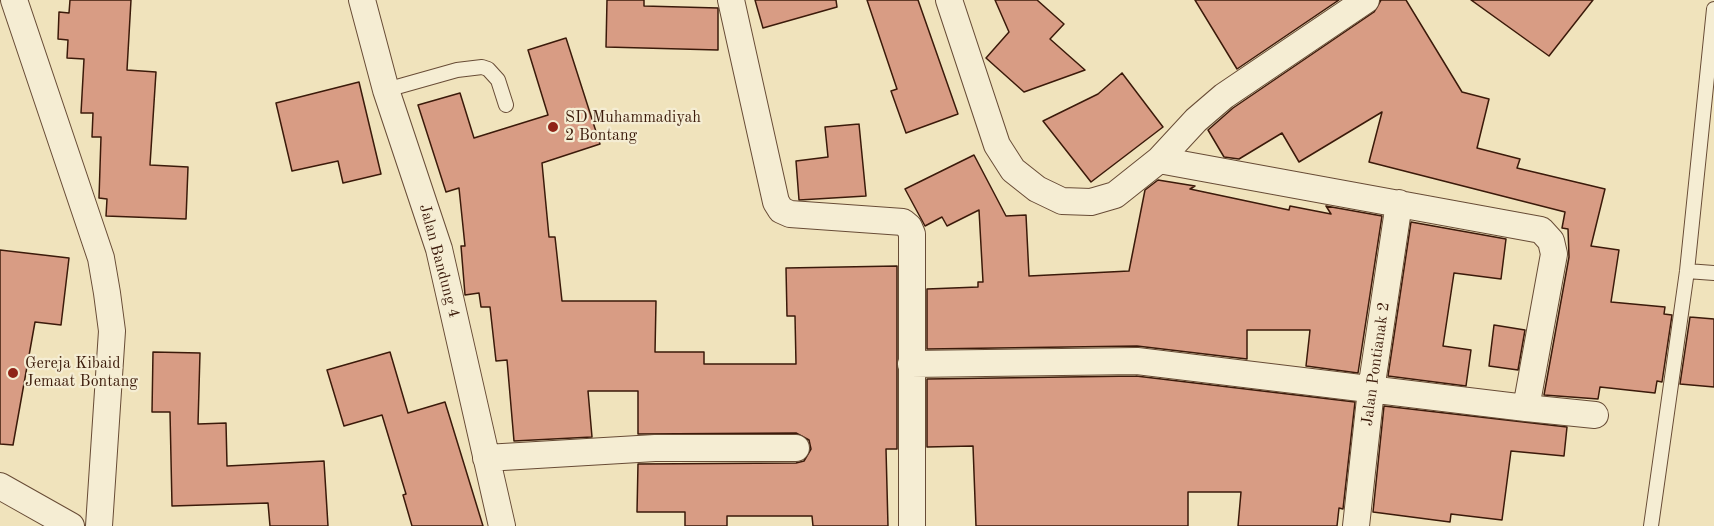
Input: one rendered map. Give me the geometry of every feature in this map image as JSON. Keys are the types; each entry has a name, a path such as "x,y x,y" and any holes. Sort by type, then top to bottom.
{"street":[{"path":"14,0 101,258 107,293 112,331 99,526"},
{"name":"Jalan Bandung 4","path":"362,0 386,90 439,249 502,526"},
{"path":"731,0 776,202 781,210 790,214 903,222 909,226 912,234 912,526"},
{"path":"949,0 997,144 1013,170 1036,189 1062,201 1091,202 1115,195 1159,160 1196,120 1224,96 1366,0"},
{"path":"1159,160 1541,230 1551,241 1554,254 1526,408"},
{"name":"Jalan Pontianak 2","path":"1356,526 1371,390 1399,203"},
{"path":"911,364 1137,362 1595,416"},
{"path":"486,458 655,448 796,448"},
{"path":"0,486 71,526"}],"lane":[{"path":"1651,526 1687,271 1714,9"},
{"path":"386,90 457,70 482,67 488,69 498,80 506,105"},
{"path":"1687,271 1714,273"}],"building":[{"path":"70,0 131,0 127,70 156,72 150,165 188,167 186,219 106,216 107,199 99,198 101,137 92,137 93,113 81,113 84,59 67,58 68,40 58,39 59,12 69,13"},
{"path":"607,0 644,0 644,6 718,8 718,50 606,47"},
{"path":"755,0 836,0 837,7 763,28"},
{"path":"867,0 918,0 958,114 906,133 891,91 897,89"},
{"path":"995,0 1037,0 1064,24 1050,39 1085,70 1024,92 986,58 1009,32"},
{"path":"1195,0 1339,0 1237,69"},
{"path":"1381,0 1406,0 1462,92 1489,99 1477,148 1520,159 1517,168 1605,189 1591,246 1619,250 1611,302 1665,307 1664,314 1672,315 1662,382 1657,381 1655,393 1600,387 1598,399 1544,395 1569,257 1568,229 1562,228 1565,212 1369,162 1382,112 1299,162 1282,133 1239,159 1224,157 1208,130 1233,108 1374,12"},
{"path":"1471,0 1593,0 1549,56"},
{"path":"566,38 600,144 542,163 549,237 555,237 562,301 656,301 655,352 704,352 704,364 796,364 795,316 787,316 786,268 897,266 897,449 886,449 888,526 813,526 812,516 727,516 727,526 685,526 685,512 637,512 638,464 796,463 804,461 811,449 809,440 796,433 638,434 638,391 588,391 592,437 514,441 507,360 496,361 490,307 481,307 479,293 465,295 461,246 465,246 459,188 446,192 418,105 460,93 474,138 548,115 528,50"},
{"path":"1122,73 1163,127 1091,182 1043,121 1098,94"},
{"path":"359,82 381,174 343,183 338,161 292,171 276,103"},
{"path":"859,124 866,196 799,200 796,161 828,157 825,127"},
{"path":"974,155 1006,216 1026,215 1029,276 1129,271 1145,190 1158,180 1195,186 1190,189 1289,210 1290,206 1331,214 1326,206 1382,216 1358,373 1306,366 1310,330 1247,330 1247,359 1137,346 927,349 927,289 978,287 978,282 983,282 979,210 947,226 942,217 925,226 905,189"},
{"path":"1411,222 1506,239 1501,279 1454,273 1443,346 1471,350 1466,386 1388,376"},
{"path":"0,250 69,258 61,325 35,322 13,445 0,444"},
{"path":"1690,317 1714,319 1714,387 1680,384"},
{"path":"1494,325 1525,330 1518,370 1489,366"},
{"path":"153,352 200,353 198,424 226,423 227,466 324,461 328,526 270,526 268,503 172,506 170,412 152,412"},
{"path":"390,352 408,413 445,402 483,526 412,526 403,495 406,494 382,415 344,426 327,370"},
{"path":"1136,376 1355,402 1343,509 1339,508 1337,526 1238,526 1241,492 1188,492 1188,526 976,526 973,446 927,447 927,379"},
{"path":"1384,406 1567,427 1564,456 1511,451 1502,520 1451,514 1450,522 1373,512"}],"place":[{"name":"SD Muhammadiyah 2 Bontang","path":"553,127"},
{"name":"Gereja Kibaid Jemaat Bontang","path":"13,373"}]}
